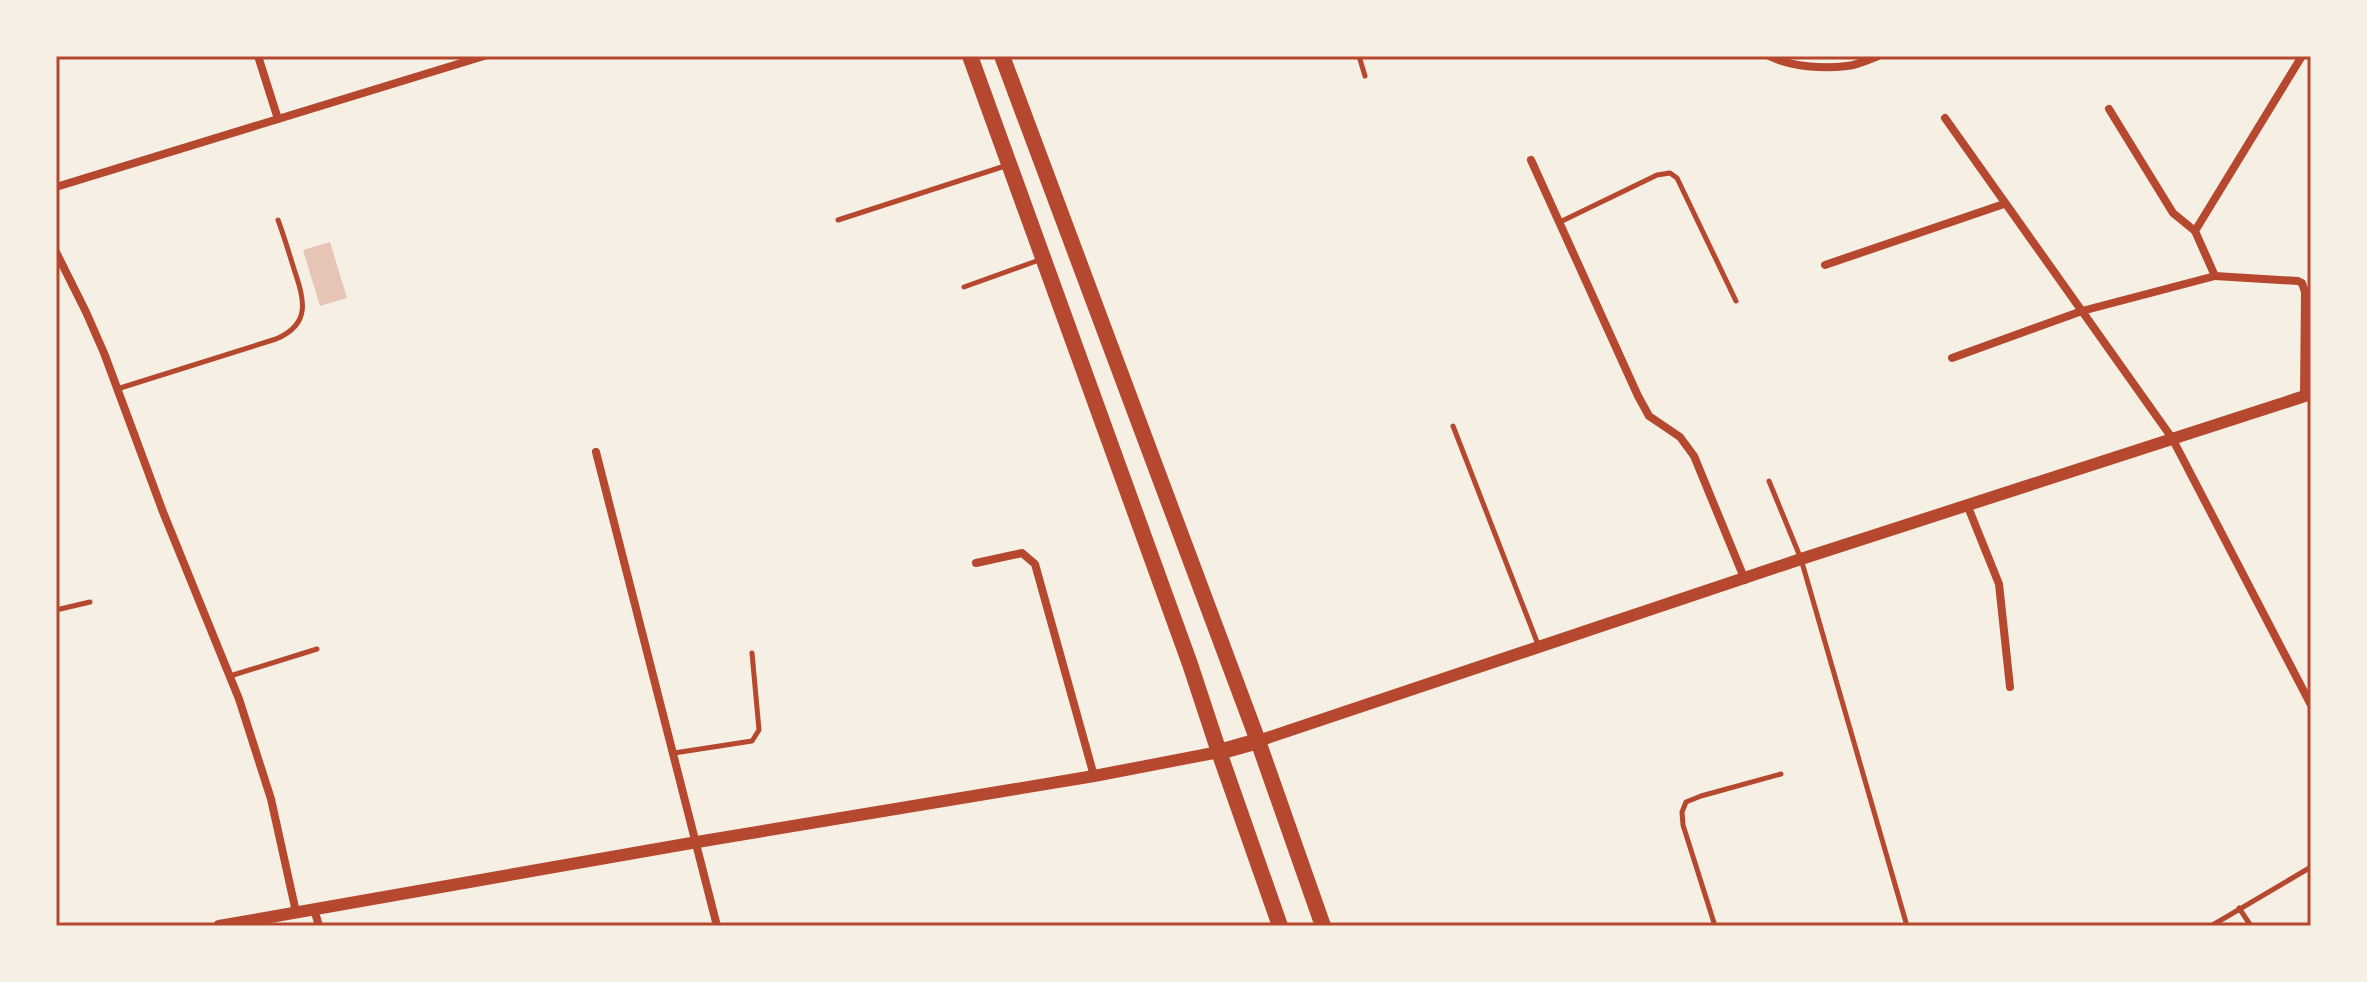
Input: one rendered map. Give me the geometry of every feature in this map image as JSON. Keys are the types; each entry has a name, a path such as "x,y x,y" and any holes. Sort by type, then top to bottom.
{"highway":[{"path":"970,56 1185,650 1280,926"},
{"path":"1002,56 1258,741 1323,926"},
{"path":"1219,752 1258,741"}],"main road":[{"path":"1258,741 1801,559 2308,395"},
{"path":"219,926 1219,752"}],"street":[{"path":"258,56 278,119"},
{"path":"56,187 484,56"},
{"path":"1769,56 1790,64 1822,67 1850,66 1878,56"},
{"path":"2195,231 2302,56"},
{"path":"2109,109 2173,213 2195,231 2215,276"},
{"path":"1945,118 2172,438 2311,705"},
{"path":"1531,160 1638,396 1649,416 1680,437 1694,456 1745,580"},
{"path":"1825,265 2004,204"},
{"path":"56,252 86,312 229,676 271,799 296,912"},
{"path":"1952,358 2082,311 2215,276 2298,281 2305,292 2308,395"},
{"path":"596,452 717,926"},
{"path":"1968,507 1999,584 2010,687"},
{"path":"976,563 1022,553 1035,564 1094,776"},
{"path":"314,909 319,926"}],"lane":[{"path":"1359,56 1365,76"},
{"path":"838,220 1009,164"},
{"path":"1560,222 1657,175 1670,173 1677,178 1736,301"},
{"path":"117,389 290,332 301,318 304,299 278,220"},
{"path":"964,287 1043,259"},
{"path":"1453,426 1539,648"},
{"path":"1769,481 1801,559 1907,926"},
{"path":"56,610 90,602"},
{"path":"229,676 317,649"},
{"path":"674,753 752,741 759,730 752,653"},
{"path":"1715,926 1683,825 1682,812 1686,802 1781,774"},
{"path":"2211,926 2311,867"},
{"path":"2239,908 2251,926"}],"building":[{"path":"330,242 347,298 320,306 303,250"}]}
